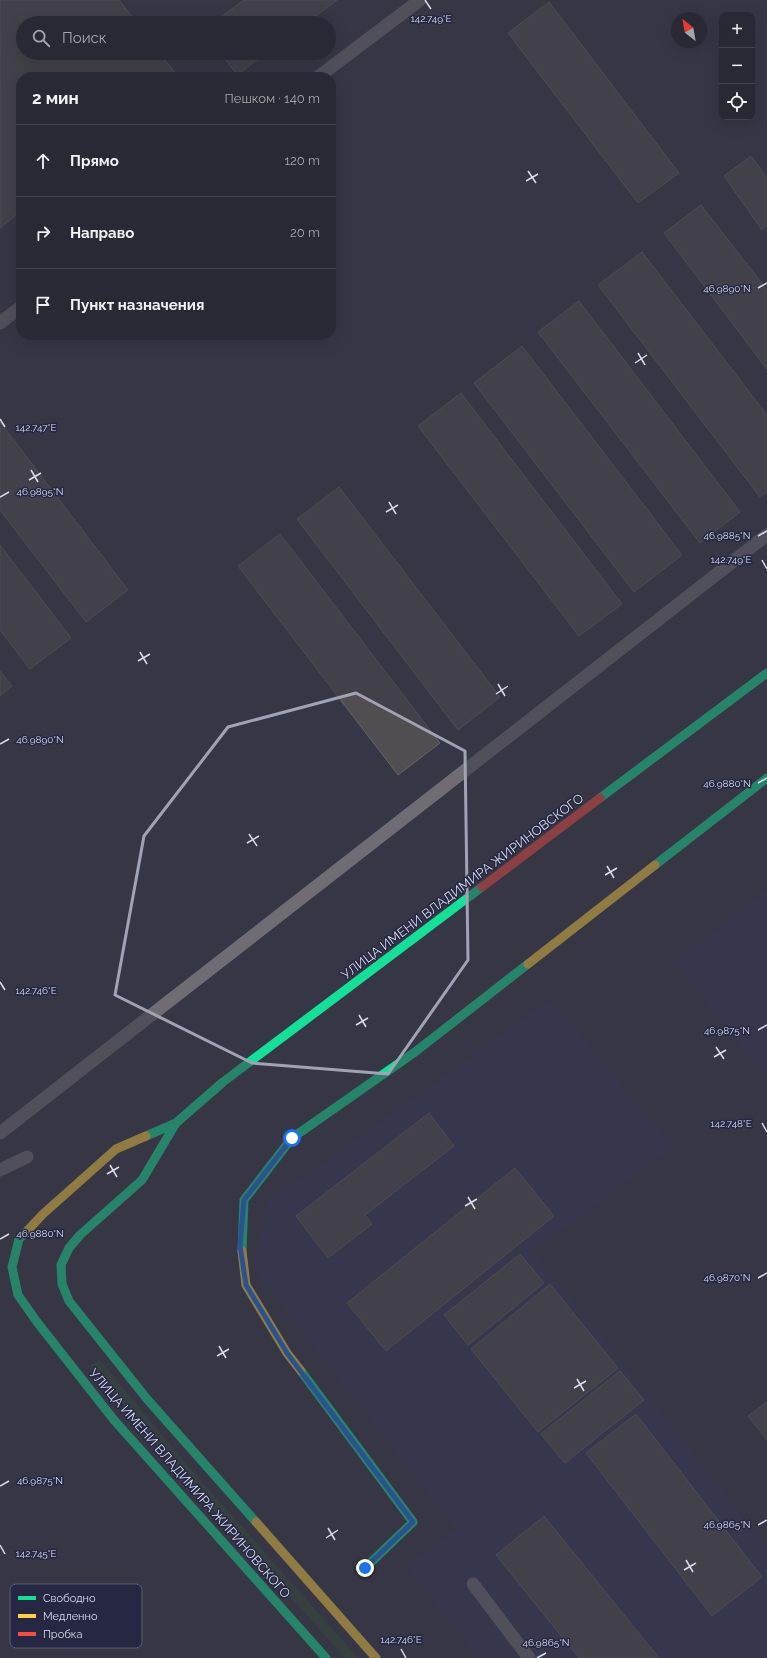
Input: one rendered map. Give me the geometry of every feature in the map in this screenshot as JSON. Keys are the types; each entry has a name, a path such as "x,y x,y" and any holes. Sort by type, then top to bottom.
{"main road":[{"name":"УЛИЦА ИМЕНИ ВЛАДИМИРА ЖИРИНОВСКОГО","path":"326,1658 114,1420 37,1322 18,1295 12,1267 20,1240 43,1214 116,1149 176,1123 223,1082 767,673"},
{"path":"365,1568 413,1522 287,1353 246,1285 240,1245 244,1200 292,1138 415,1052 767,778"},
{"name":"УЛИЦА ИМЕНИ ВЛАДИМИРА ЖИРИНОВСКОГО","path":"176,1123 142,1180 80,1235 69,1248 61,1265 62,1284 69,1301 147,1399 376,1658"}],"lane":[{"path":"325,72 420,0"},
{"path":"0,323 16,311"},
{"path":"0,1133 767,535"},
{"path":"0,1170 27,1157"},
{"path":"473,1584 529,1658"}],"highlighted area":[{"path":"356,693 465,751 468,960 388,1074 252,1063 115,995 144,836 228,727"}],"shaded area":[{"path":"767,890 767,1077 676,963"},
{"path":"550,1000 672,1147 533,1252 767,1548 767,1658 479,1658 407,1565 457,1529 254,1268 270,1201"}],"green space":[{"path":"99,1359 183,1460 358,1658 345,1658 175,1466 90,1366"}],"building":[{"path":"0,0 119,0 132,16 16,16 16,60 165,60 174,72 16,72 16,215 0,228"},
{"path":"244,0 337,0 315,16 222,16"},
{"path":"549,2 679,173 638,203 508,33"},
{"path":"226,60 257,60 241,72 235,72"},
{"path":"751,156 767,178 767,226 762,230 724,176"},
{"path":"701,205 767,290 767,369 664,233"},
{"path":"642,252 767,415 767,492 760,497 598,285"},
{"path":"579,301 740,512 700,543 538,332"},
{"path":"522,346 682,555 634,592 474,383"},
{"path":"461,393 622,604 579,636 418,426"},
{"path":"0,422 128,590 86,622 0,510"},
{"path":"339,487 500,697 458,730 297,519"},
{"path":"280,534 440,743 398,775 238,566"},
{"path":"0,545 71,638 30,669 0,630"},
{"path":"0,671 12,686 0,696"},
{"path":"429,1113 454,1146 365,1215 372,1224 328,1258 296,1216"},
{"path":"515,1168 554,1216 386,1351 347,1303"},
{"path":"520,1254 544,1283 468,1345 444,1315"},
{"path":"550,1284 618,1368 538,1432 471,1349"},
{"path":"620,1371 644,1400 565,1463 541,1434"},
{"path":"767,1402 767,1440 748,1416"},
{"path":"636,1414 762,1577 712,1616 586,1453"},
{"path":"544,1516 659,1658 579,1658 496,1555"}],"traffic: fast":[{"path":"600,798 767,673"},
{"path":"655,865 767,778"},
{"path":"146,1136 176,1123 223,1082 482,887"},
{"path":"242,1251 244,1200 292,1138 415,1052 528,964"},
{"path":"176,1123 142,1180 80,1235 69,1248 61,1265 62,1284 69,1301 147,1399 256,1522"},
{"path":"28,1230 19,1239 12,1267 18,1295 37,1322 114,1420 326,1658"},
{"path":"301,1371 413,1522 365,1568"}],"traffic: slow":[{"path":"528,964 655,865"},
{"path":"28,1230 43,1214 116,1149 146,1136"},
{"path":"242,1251 246,1285 287,1353 301,1371"},
{"path":"256,1522 376,1658"}],"traffic: jam":[{"path":"482,887 600,798"}],"route":[{"path":"292,1138 244,1200 240,1245 246,1285 287,1353 413,1522 365,1568"}]}
